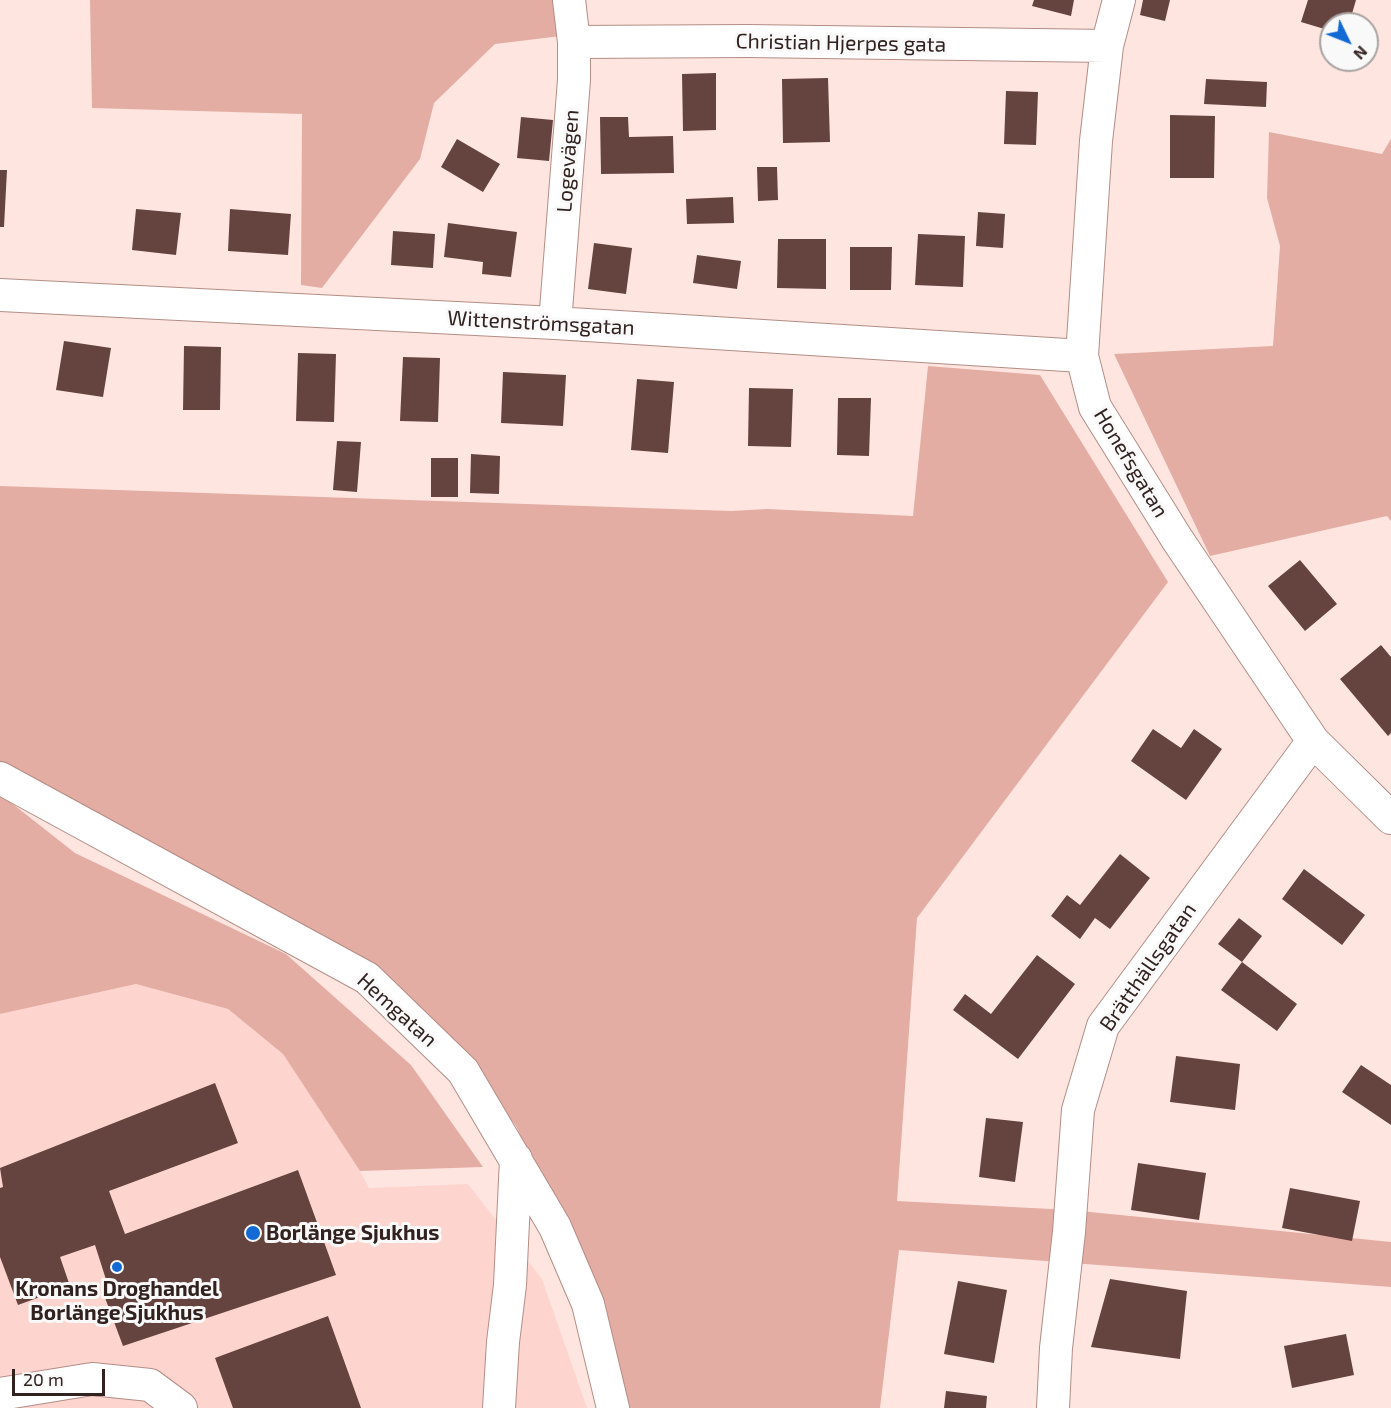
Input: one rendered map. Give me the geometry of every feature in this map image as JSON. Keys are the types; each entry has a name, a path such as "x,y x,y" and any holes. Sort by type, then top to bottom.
{"street":[{"name":"Logevägen","path":"555,323 574,80 574,42 569,0"},
{"name":"Honefsgatan","path":"1119,0 1107,46 1096,141 1082,356 1095,407 1177,539 1313,741 1391,818"},
{"name":"Christian Hjerpes gata","path":"574,42 748,41 1107,46"},
{"name":"Wittenströmsgatan","path":"0,295 555,323 1082,356"},
{"name":"Brätthällsgatan","path":"1053,1408 1056,1348 1069,1232 1078,1110 1103,1026 1313,741"},
{"name":"Hemgatan","path":"0,778 367,978 464,1071 555,1227 588,1304 613,1408"},
{"path":"499,1408 503,1342 510,1285 516,1159"},
{"path":"0,1394 92,1379 150,1385 182,1408"}],"shaded area":[{"path":"90,0 560,0 561,36 495,44 434,103 420,159 322,288 301,285 302,114 92,108"},
{"path":"1269,132 1382,154 1391,139 1391,521 1387,516 1210,556 1114,354 1273,346 1280,246 1267,198"},
{"path":"928,366 1040,375 1168,582 917,918 897,1201 1070,1210 1391,1242 1391,1287 899,1250 880,1408 625,1408 599,1298 516,1126 469,1063 370,967 0,763 0,486 731,511 767,509 913,516"},
{"path":"0,794 75,853 286,954 411,1065 483,1167 360,1171 283,1054 228,1009 136,984 0,1014"},
{"name":"Borlänge Sjukhus","path":"136,984 228,1009 283,1054 369,1188 468,1184 542,1279 587,1408 0,1408 0,1014"}],"building":[{"path":"1034,0 1074,0 1071,16 1032,6"},
{"path":"1143,0 1170,0 1165,21 1140,15"},
{"path":"1308,0 1356,0 1352,12 1319,12 1319,27 1301,22"},
{"path":"716,73 716,130 683,131 682,74"},
{"path":"828,78 830,142 783,143 782,79"},
{"path":"1206,79 1267,82 1266,107 1204,104"},
{"path":"1006,91 1038,92 1036,145 1004,144"},
{"path":"1170,115 1215,116 1214,178 1170,178"},
{"path":"521,117 553,120 549,161 517,158"},
{"path":"600,117 628,117 629,137 673,136 674,173 601,174"},
{"path":"457,139 500,164 483,192 441,167"},
{"path":"757,167 777,167 778,200 758,201"},
{"path":"0,170 7,170 4,227 0,227"},
{"path":"733,197 734,223 687,224 686,199"},
{"path":"136,209 181,213 176,255 132,250"},
{"path":"230,209 291,214 288,255 228,251"},
{"path":"978,212 1005,214 1003,248 976,246"},
{"path":"448,223 517,232 511,277 482,274 483,262 444,257"},
{"path":"393,231 435,234 433,268 391,265"},
{"path":"918,234 965,236 963,287 915,285"},
{"path":"778,239 826,239 826,289 777,288"},
{"path":"594,243 632,248 626,294 588,289"},
{"path":"850,247 892,247 891,290 850,290"},
{"path":"697,255 741,261 737,289 693,283"},
{"path":"64,341 111,348 103,397 56,390"},
{"path":"184,346 221,347 220,410 183,410"},
{"path":"298,353 336,354 334,422 296,421"},
{"path":"403,357 440,358 438,422 400,421"},
{"path":"503,372 566,375 563,426 501,423"},
{"path":"637,379 674,382 668,453 631,450"},
{"path":"749,388 793,389 791,447 748,446"},
{"path":"838,398 871,398 869,456 837,455"},
{"path":"337,441 361,442 357,492 333,490"},
{"path":"471,454 500,456 499,494 470,493"},
{"path":"431,458 458,458 458,497 431,497"},
{"path":"1300,560 1337,604 1305,631 1268,586"},
{"path":"1381,645 1391,657 1391,733 1388,736 1340,679"},
{"path":"1153,729 1181,748 1194,729 1222,749 1186,800 1131,761"},
{"path":"1120,854 1150,878 1110,929 1095,918 1080,939 1051,916 1067,895 1080,905"},
{"path":"1304,869 1365,915 1342,945 1282,899"},
{"path":"1239,918 1262,936 1242,962 1218,944"},
{"path":"1037,955 1075,984 1018,1059 953,1010 965,994 991,1014"},
{"path":"1242,962 1297,1004 1277,1031 1221,990"},
{"path":"1176,1056 1240,1064 1235,1110 1170,1102"},
{"path":"1361,1065 1391,1085 1391,1125 1342,1092"},
{"path":"215,1083 238,1143 109,1191 125,1234 298,1170 336,1275 123,1346 104,1295 110,1292 95,1245 60,1257 70,1286 18,1305 0,1257 0,1188 3,1187 0,1168"},
{"path":"986,1118 1023,1122 1015,1182 979,1177"},
{"path":"1138,1163 1206,1173 1199,1220 1131,1210"},
{"path":"1290,1188 1360,1201 1352,1241 1282,1228"},
{"path":"1110,1279 1187,1291 1180,1359 1091,1347"},
{"path":"958,1281 1007,1290 994,1363 944,1354"},
{"path":"328,1316 361,1408 233,1408 215,1358"},
{"path":"1346,1334 1354,1375 1292,1388 1284,1346"},
{"path":"946,1391 987,1396 986,1408 944,1408"}],"place":[{"name":"Borlänge Sjukhus","path":"253,1233"},
{"name":"Kronans Droghandel Borlänge Sjukhus","path":"117,1267"}]}
